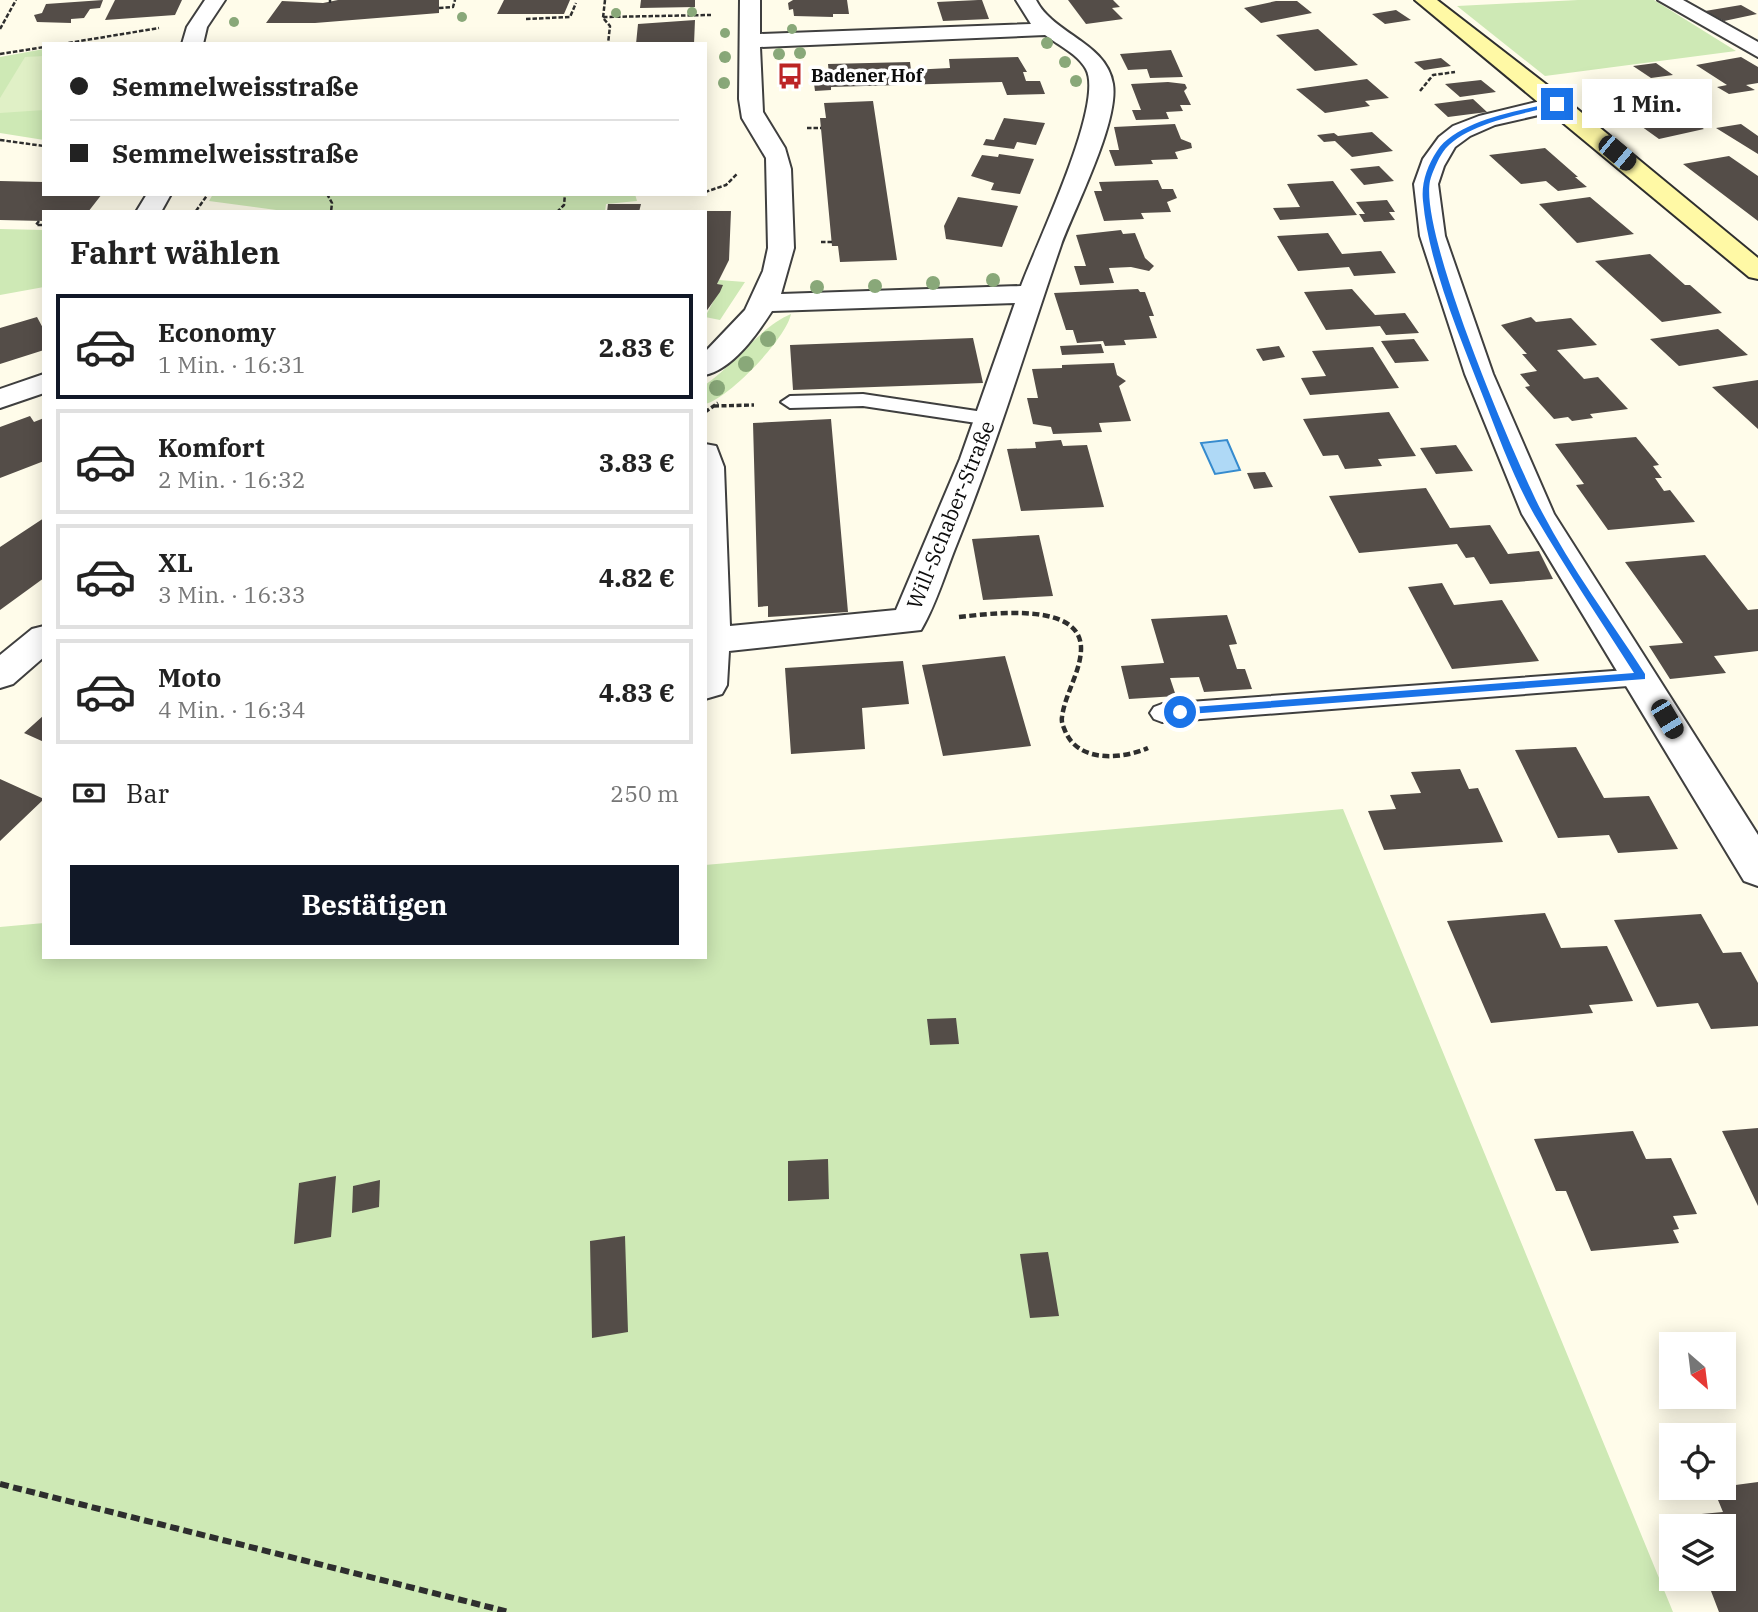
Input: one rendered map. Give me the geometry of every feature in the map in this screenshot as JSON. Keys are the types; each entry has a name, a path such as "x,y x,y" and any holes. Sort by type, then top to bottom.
{"street":[{"path":"193,42 201,20 215,0"},
{"path":"707,365 748,326 764,303 777,277 782,249 782,211 776,154 752,113 750,0"},
{"name":"Will-Schaber-Straße","path":"712,640 909,621 990,419 1031,294 1078,171 1103,87 1099,71 1070,41 1050,29 1028,6 1026,0"},
{"path":"1425,0 1557,104 1758,271"},
{"path":"1668,0 1758,51"},
{"path":"750,41 1050,29"},
{"path":"1557,104 1496,119 1452,138 1439,152 1426,181 1426,202 1437,253 1468,348 1511,457 1538,514 1758,869"},
{"path":"764,303 1031,294"},
{"path":"0,399 42,384"},
{"path":"707,460 712,640 707,686"},
{"path":"0,675 42,640"}],"lane":[{"path":"790,402 863,400 990,419"},
{"path":"1162,713 1641,677"}],"path":[{"path":"0,29 16,0"},
{"path":"439,8 453,7 455,0"},
{"path":"604,0 603,17 610,26 608,42"},
{"path":"569,2 577,1"},
{"path":"526,19 569,17 577,1"},
{"path":"603,17 711,15"},
{"path":"73,42 201,20"},
{"path":"89,39 93,42"},
{"path":"0,54 42,47"},
{"path":"0,140 42,146"},
{"path":"39,221 36,225 42,225"},
{"path":"909,621 1013,612 1056,616 1074,629 1081,646 1061,720 1070,741 1092,754 1138,753 1180,729 1198,710"},
{"path":"0,1484 509,1612"}],"green space":[{"path":"1578,0 1654,0 1736,51 1545,76 1457,6"},
{"path":"42,49 42,140 0,133 0,57"},
{"path":"42,56 42,110 0,113 0,98 25,57"},
{"path":"212,196 636,196 637,201 606,204 605,210 276,210 209,201"},
{"path":"0,229 42,230 42,287 0,295"},
{"path":"719,280 745,282 720,320 707,317 722,285 717,284"},
{"path":"791,314 779,338 755,366 727,391 707,403 707,383 780,320"},
{"path":"1343,809 1659,1578 1659,1591 1664,1591 1673,1612 0,1612 0,927 42,923 42,959 707,959 707,865"}],"water":[{"path":"1227,440 1240,470 1215,474 1201,443"}],"building":[{"path":"103,0 100,8 90,9 84,18 71,19 71,23 37,22 34,15 42,13 46,4"},
{"path":"115,0 182,0 175,15 105,20"},
{"path":"338,0 439,0 439,13 315,23 266,23 282,1 323,3"},
{"path":"504,0 570,0 564,14 497,14"},
{"path":"641,0 695,0 695,7 640,8"},
{"path":"793,0 847,0 849,14 833,14 833,17 794,16 788,3"},
{"path":"982,0 989,19 943,21 937,2"},
{"path":"1068,0 1113,0 1120,7 1112,8 1123,19 1086,24"},
{"path":"1276,1 1297,1 1312,13 1261,23 1244,8"},
{"path":"1741,5 1757,14 1724,21 1705,11"},
{"path":"1396,10 1411,20 1385,24 1372,14"},
{"path":"695,20 694,42 636,42 638,24"},
{"path":"1318,29 1358,65 1315,71 1276,35"},
{"path":"1171,50 1183,77 1150,78 1147,69 1128,70 1120,54"},
{"path":"1018,57 1027,72 1023,72 1026,81 1040,81 1045,94 1007,95 1002,82 831,87 831,90 815,91 813,76 829,75 828,64 910,62 911,70 950,68 949,59"},
{"path":"1741,57 1758,67 1758,83 1746,85 1755,90 1729,94 1717,87 1727,85 1696,65"},
{"path":"1441,58 1451,66 1424,70 1414,62"},
{"path":"1656,63 1673,75 1651,78 1633,66"},
{"path":"1367,79 1389,98 1365,101 1370,106 1325,113 1296,89"},
{"path":"1481,80 1496,92 1460,97 1445,84"},
{"path":"1624,80 1635,82 1648,91 1641,92 1681,120 1689,119 1704,129 1659,139 1585,86"},
{"path":"1131,84 1185,84 1187,88 1184,91 1191,105 1180,105 1183,111 1166,112 1169,119 1136,120 1132,110 1141,110"},
{"path":"1473,99 1487,112 1448,117 1434,104"},
{"path":"873,101 897,260 840,262 838,246 832,246 820,118 826,118 824,103"},
{"path":"1004,118 1045,123 1036,145 1017,142 1014,149 983,145 986,139 994,140"},
{"path":"1175,124 1181,139 1191,143 1192,148 1175,152 1178,159 1151,160 1153,164 1115,166 1109,150 1119,150 1114,127"},
{"path":"1741,124 1758,136 1758,154 1716,128"},
{"path":"1372,132 1393,151 1352,157 1335,141 1324,142 1317,135 1334,133 1338,136"},
{"path":"1545,148 1587,187 1558,191 1546,181 1521,184 1489,155"},
{"path":"999,154 1034,159 1020,194 991,190 994,183 971,176 982,155 998,157"},
{"path":"1729,156 1758,176 1758,221 1683,164"},
{"path":"1379,166 1394,181 1364,185 1350,169"},
{"path":"1158,180 1162,189 1173,189 1177,198 1167,202 1171,212 1141,213 1144,219 1104,221 1094,191 1102,191 1099,182"},
{"path":"0,181 42,182 42,196 100,196 90,210 42,210 42,221 0,220"},
{"path":"1333,181 1357,215 1280,220 1273,208 1300,207 1287,184"},
{"path":"958,197 1018,206 1002,247 946,239 944,226"},
{"path":"1590,197 1634,234 1577,243 1539,204"},
{"path":"1387,200 1395,212 1389,212 1395,220 1364,222 1359,214 1365,214 1356,202"},
{"path":"608,204 641,204 640,210 607,210"},
{"path":"707,211 731,211 729,260 717,284 723,285 707,310"},
{"path":"1121,230 1123,234 1135,233 1145,258 1154,266 1149,271 1131,267 1109,268 1114,283 1080,285 1074,266 1086,266 1076,235"},
{"path":"1328,233 1342,254 1381,251 1396,273 1354,276 1349,267 1298,271 1277,236"},
{"path":"1650,254 1722,313 1662,322 1595,261"},
{"path":"1138,289 1145,292 1154,316 1149,316 1157,338 1124,340 1126,345 1105,346 1103,341 1077,343 1073,330 1066,330 1054,293"},
{"path":"1352,289 1375,315 1405,313 1419,333 1386,335 1380,326 1326,330 1304,292"},
{"path":"37,317 42,326 42,351 0,364 0,328"},
{"path":"1531,317 1536,322 1571,318 1597,345 1557,350 1584,379 1598,377 1628,409 1590,414 1593,418 1572,421 1568,417 1554,419 1525,387 1530,386 1520,374 1537,371 1522,354 1527,354 1501,325"},
{"path":"1718,329 1748,355 1679,366 1650,339"},
{"path":"973,338 983,383 793,390 790,345"},
{"path":"1414,339 1429,361 1395,363 1381,341"},
{"path":"1101,344 1104,353 1062,355 1060,346"},
{"path":"1279,346 1285,357 1263,361 1256,349"},
{"path":"1373,347 1399,388 1310,395 1301,378 1326,376 1312,351"},
{"path":"1114,363 1117,375 1126,381 1119,386 1131,421 1099,423 1102,432 1053,434 1051,427 1033,424 1027,398 1038,398 1032,369"},
{"path":"1758,380 1758,429 1712,387"},
{"path":"1389,412 1416,456 1378,459 1382,466 1345,469 1338,455 1323,456 1303,419"},
{"path":"30,416 34,422 42,419 42,462 0,478 0,427"},
{"path":"831,419 848,612 768,617 768,606 758,607 753,423"},
{"path":"1636,437 1659,465 1653,466 1662,478 1655,478 1664,491 1670,490 1695,522 1608,530 1576,485 1584,484 1555,444"},
{"path":"1061,440 1063,446 1087,445 1104,507 1021,511 1007,449 1036,448 1035,442"},
{"path":"1456,445 1473,471 1436,474 1420,448"},
{"path":"1265,472 1273,487 1254,489 1247,473"},
{"path":"1426,488 1450,528 1490,525 1508,554 1539,551 1553,579 1490,584 1474,557 1466,558 1457,544 1359,553 1329,496"},
{"path":"42,519 42,579 0,610 0,547"},
{"path":"1039,535 1053,596 983,600 972,539"},
{"path":"1705,555 1748,610 1758,609 1758,651 1714,656 1726,673 1670,679 1649,646 1683,643 1625,562"},
{"path":"1442,583 1454,605 1502,600 1539,661 1452,669 1408,587"},
{"path":"1227,615 1237,644 1229,645 1237,669 1245,669 1252,689 1204,692 1199,677 1170,678 1176,696 1129,699 1121,666 1164,663 1151,619"},
{"path":"1005,656 1031,746 943,756 922,665"},
{"path":"903,661 909,704 862,708 865,749 791,754 785,668"},
{"path":"42,717 42,741 24,733"},
{"path":"1576,747 1604,798 1649,796 1678,849 1618,853 1609,835 1558,838 1515,750"},
{"path":"1460,769 1469,789 1478,788 1503,842 1384,850 1368,811 1396,809 1390,795 1421,793 1411,772"},
{"path":"0,779 42,798 42,801 0,841"},
{"path":"1545,913 1561,948 1607,946 1633,1001 1589,1005 1593,1013 1491,1023 1447,921"},
{"path":"1701,914 1723,953 1741,952 1758,983 1758,1026 1711,1029 1698,1003 1657,1007 1614,920"},
{"path":"956,1018 959,1044 930,1045 927,1019"},
{"path":"1758,1128 1758,1206 1722,1131"},
{"path":"1633,1131 1646,1159 1671,1158 1697,1214 1673,1216 1679,1229 1673,1230 1679,1243 1591,1251 1566,1191 1556,1191 1534,1139"},
{"path":"828,1159 829,1199 788,1201 788,1161"},
{"path":"336,1176 331,1237 294,1244 299,1183"},
{"path":"380,1180 379,1207 352,1213 353,1186"},
{"path":"625,1236 628,1332 592,1338 590,1241"},
{"path":"1048,1252 1059,1316 1030,1318 1020,1254"},
{"path":"1758,1482 1758,1612 1719,1612 1711,1591 1736,1591 1736,1514 1702,1514 1723,1512 1718,1500 1736,1500 1736,1485"}],"place":[{"name":"Badener Hof","path":"790,76"}],"route":[{"path":"1180,712 1641,677 1538,514 1511,457 1468,348 1437,253 1426,202 1426,181 1439,152 1452,138 1496,119 1557,104"}]}
